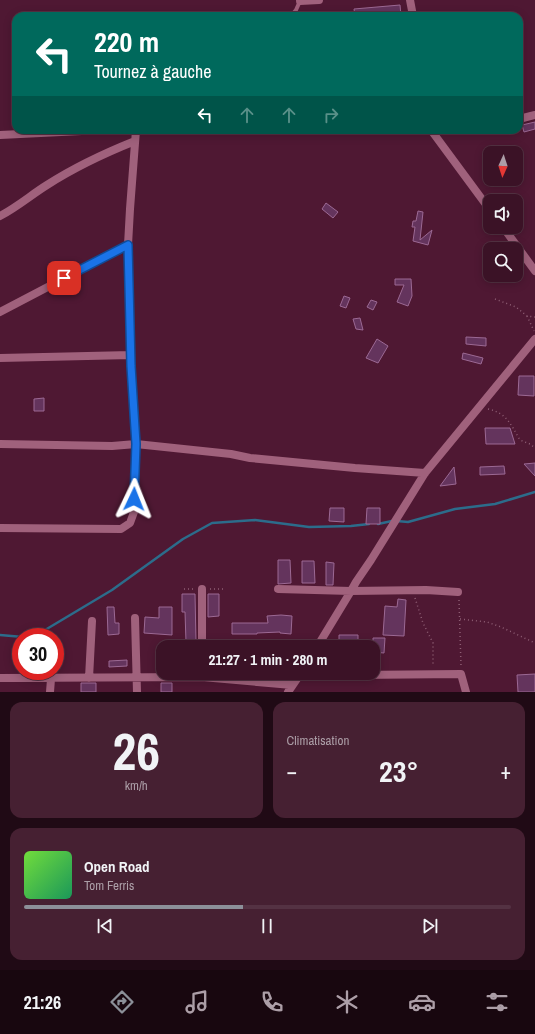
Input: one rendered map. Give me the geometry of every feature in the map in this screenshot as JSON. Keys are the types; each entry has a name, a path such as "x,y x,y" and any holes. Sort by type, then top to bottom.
{"street":[{"path":"300,1 319,0"},
{"path":"410,0 412,12"},
{"path":"523,118 535,115"},
{"path":"0,135 20,134"},
{"path":"0,528 121,530 130,524 134,512 136,444 131,355 128,245 136,134"},
{"path":"434,134 483,201"},
{"path":"0,216 14,209 47,185 98,156 135,141"},
{"path":"508,234 535,271"},
{"path":"0,312 128,245"},
{"path":"321,640 425,472 535,338"},
{"path":"0,358 131,355"},
{"path":"0,444 112,446 136,444 231,454 250,458 355,468 425,472"},
{"path":"202,589 202,640"},
{"path":"278,589 352,591 426,590 458,592"},
{"path":"135,618 137,692"},
{"path":"89,678 92,621"},
{"path":"380,674 461,674 466,692"},
{"path":"64,679 156,676"},
{"path":"0,678 12,678"},
{"path":"50,692 51,680"},
{"path":"233,680 290,689 296,680"}],"lane":[{"path":"294,12 300,1"}],"path":[{"path":"494,299 516,307 527,316 535,332"},
{"path":"527,316 535,317"},
{"path":"484,401 484,409 497,412 506,418 511,423 520,440 535,448"},
{"path":"413,590 423,623 433,644 434,663 432,674"},
{"path":"458,592 461,674"},
{"path":"460,619 487,622 501,627 535,644"}],"building":[{"path":"400,5 401,12 354,12 354,9"},
{"path":"535,122 535,129 524,132 523,125"},
{"path":"326,203 338,212 333,218 322,209"},
{"path":"418,211 423,212 420,240 432,230 428,245 413,241 415,227 412,227 413,221 416,221"},
{"path":"395,279 411,279 412,296 408,306 397,302 404,285 395,285"},
{"path":"344,296 350,298 346,308 340,306"},
{"path":"371,300 377,302 373,310 367,307"},
{"path":"360,318 363,330 356,329 353,319"},
{"path":"466,337 486,338 486,346 466,344"},
{"path":"377,339 388,346 378,363 366,358"},
{"path":"463,353 483,358 481,364 462,359"},
{"path":"519,376 534,376 534,396 518,395"},
{"path":"44,398 44,411 34,411 34,399"},
{"path":"485,428 510,428 515,444 486,444"},
{"path":"535,463 535,476 524,464"},
{"path":"504,466 505,474 480,475 480,467"},
{"path":"454,467 456,484 440,486"},
{"path":"330,508 344,508 344,522 329,521"},
{"path":"367,508 380,508 380,524 366,524"},
{"path":"278,560 290,560 291,583 278,584"},
{"path":"302,561 314,561 315,583 302,583"},
{"path":"326,562 334,563 333,585 326,585"},
{"path":"182,594 195,594 196,640 186,640 185,612 182,612"},
{"path":"208,594 219,594 219,616 208,617"},
{"path":"398,599 406,600 404,636 383,635 385,606 397,607"},
{"path":"107,607 114,607 115,623 119,623 119,634 108,635"},
{"path":"159,607 172,607 172,635 144,633 145,617 159,618"},
{"path":"267,616 292,616 291,634 280,632 232,634 232,623 268,623"},
{"path":"339,635 358,635 358,640 339,640"},
{"path":"373,638 385,638 384,653 380,653 380,640 373,640"},
{"path":"127,660 127,666 109,667 109,661"},
{"path":"535,674 535,692 518,692 517,675"},
{"path":"81,683 96,683 96,692 81,692"},
{"path":"161,683 172,683 172,692 161,692"}],"waterway":[{"path":"397,521 408,522 455,509 495,504 535,492"},
{"path":"0,635 23,637 40,633 112,590 183,539 212,523 255,520 309,527 369,524"},
{"path":"378,524 392,521"}],"route":[{"path":"64,278 128,245 131,366 136,444 134,499"}]}
